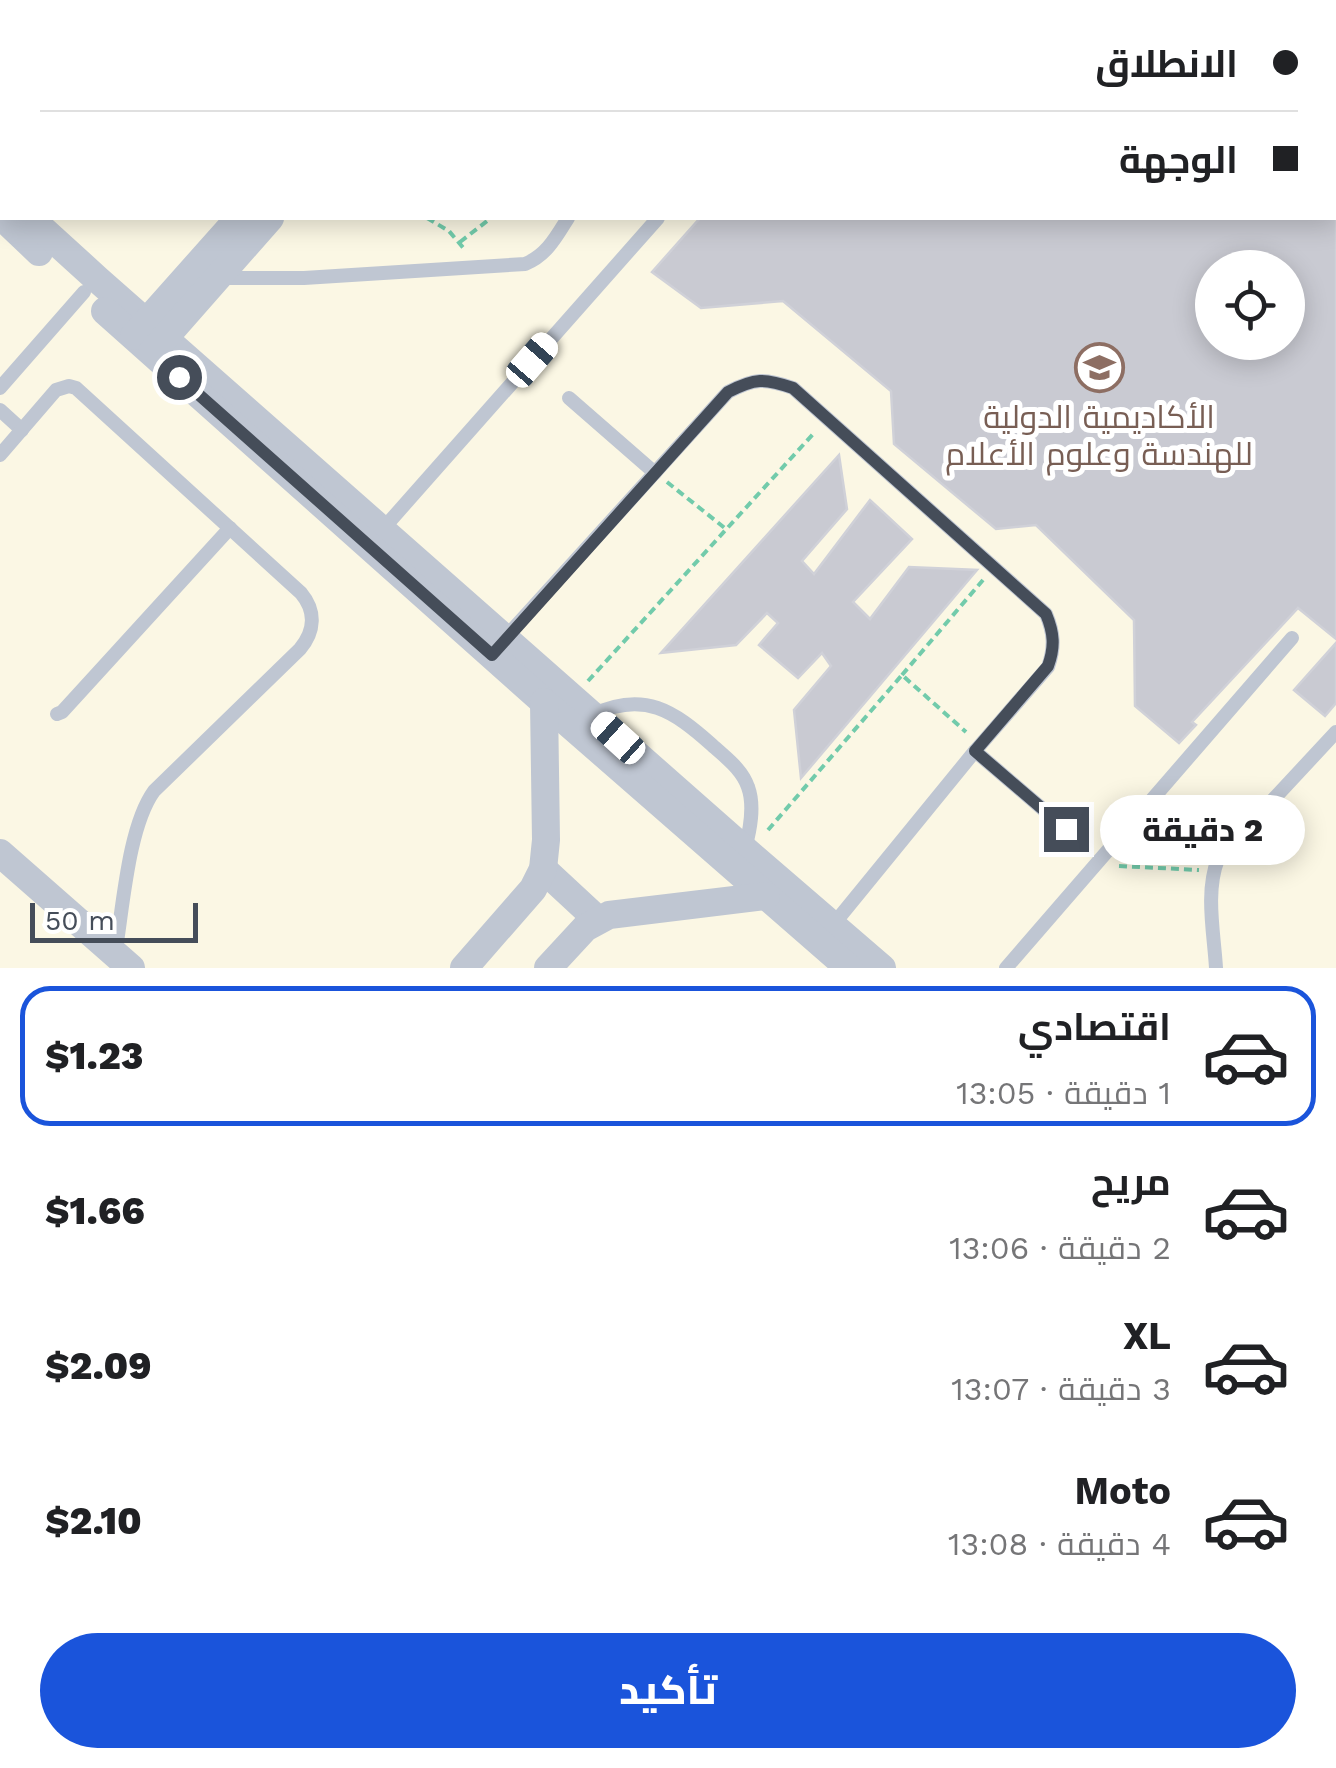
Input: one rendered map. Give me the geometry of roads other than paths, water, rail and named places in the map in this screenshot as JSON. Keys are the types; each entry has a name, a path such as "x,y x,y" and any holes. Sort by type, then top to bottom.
{"street":[{"path":"5,220 90,286 498,646 742,852 826,934 849,968"},
{"path":"32,220 90,286"},
{"path":"209,270 238,220"},
{"path":"149,337 209,270 268,220"},
{"path":"498,646 544,702 583,716"},
{"path":"464,968 534,889 543,869 544,702"},
{"path":"742,852 766,896 882,968"},
{"path":"0,854 123,961"},
{"path":"543,869 598,920"},
{"path":"548,968 585,928 598,920 620,913 766,896"}],"lane":[{"path":"209,270 304,278 525,264 550,247 567,220"},
{"path":"375,538 656,220"},
{"path":"0,388 90,286"},
{"path":"498,646 728,392 748,381 770,380 793,388 1046,614 1054,650 1048,666 826,934"},
{"path":"0,455 56,390 62,386 76,388 307,600 312,616 312,626 300,649 146,802 136,828 123,961"},
{"path":"569,398 655,473"},
{"path":"0,410 22,430"},
{"path":"57,714 230,528"},
{"path":"1006,968 1292,638"},
{"path":"583,716 635,704 660,708 682,719 744,776 752,803 742,852"},
{"path":"1216,968 1212,888 1218,859 1336,732"},
{"path":"978,748 1066,829"}],"place":[{"name":"الأكاديمية الدولية للهندسة وعلوم الأعلام","path":"1099,367"}]}
